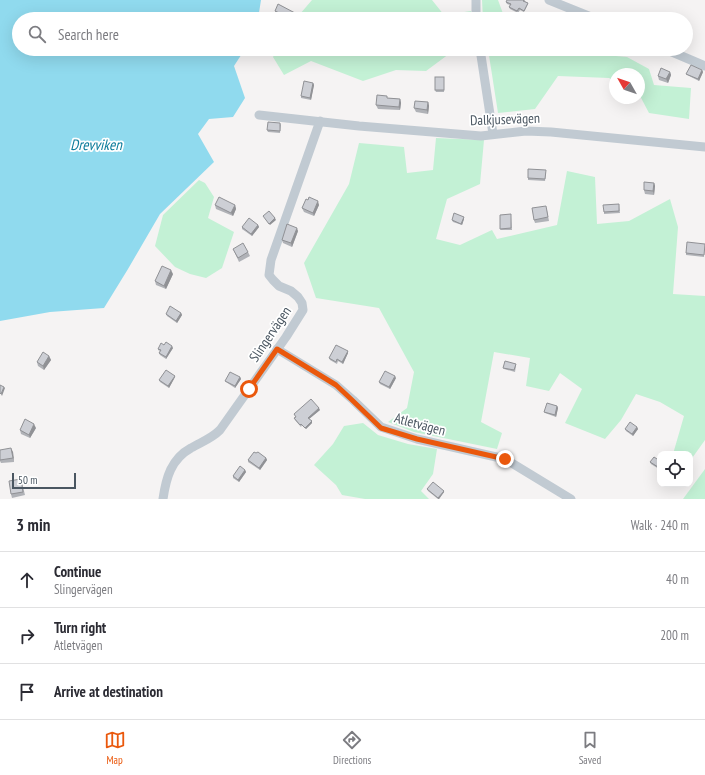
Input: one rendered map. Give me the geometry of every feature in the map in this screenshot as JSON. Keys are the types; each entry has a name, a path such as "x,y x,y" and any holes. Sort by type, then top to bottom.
{"street":[{"path":"476,0 476,12"},
{"path":"549,0 579,12"},
{"path":"481,56 494,134"},
{"path":"681,56 705,66"},
{"name":"Dalkjusevägen","path":"259,115 481,136 526,131 552,132 705,147"},
{"name":"Slingervägen","path":"163,499 168,476 178,456 214,437 220,430 286,337 303,310 302,303 298,297 291,291 279,286 269,275 271,260 320,121"},
{"name":"Atletvägen","path":"277,349 336,385 381,428 417,439 505,459 570,499"}],"green space":[{"path":"312,0 432,0 442,12 302,12"},
{"path":"482,0 498,0 502,12 483,12"},
{"path":"446,56 426,71 396,70 363,81 311,61 284,75 273,57"},
{"path":"489,56 627,57 649,69 654,85 691,88 689,119 649,113 644,104 645,68 609,68 609,78 558,76 535,109 498,113"},
{"path":"436,138 484,140 480,184 447,199 436,239 460,245 492,230 497,239 557,225 567,171 595,177 597,224 629,221 670,199 678,227 673,294 705,296 705,440 693,457 693,451 674,451 684,416 660,402 636,394 621,420 605,439 565,423 582,389 560,373 549,391 526,386 530,358 494,352 481,422 502,433 497,449 414,432 388,422 407,408 414,372 379,308 316,298 304,263 349,184 359,143 404,147 407,173 433,170"},
{"path":"199,180 205,183 214,197 208,218 234,232 222,268 206,278 190,274 175,267 155,246 163,215"},
{"path":"363,423 378,435 408,444 437,449 433,474 421,491 429,499 365,499 342,495 336,485 314,465 333,444 344,426"},
{"path":"705,469 705,499 683,499"}],"water":[{"name":"Drevviken","path":"0,0 261,0 259,12 12,12 12,56 240,56 234,66 245,98 233,117 209,119 198,134 214,162 160,214 104,308 50,312 0,321"}],"building":[{"path":"507,0 524,0 523,1 528,3 524,11 519,8 517,11 509,7 511,4 506,2"},
{"path":"278,4 293,12 277,12 275,11"},
{"path":"691,65 702,70 698,79 686,74"},
{"path":"661,68 670,72 666,79 658,76"},
{"path":"435,77 444,77 444,90 435,90"},
{"path":"304,81 313,83 310,98 301,96"},
{"path":"377,95 387,96 387,98 400,99 399,107 376,105"},
{"path":"415,101 428,102 427,110 414,108"},
{"path":"268,122 280,123 280,131 267,130"},
{"path":"528,169 546,170 545,179 528,178"},
{"path":"644,182 654,183 653,191 644,190"},
{"path":"219,197 235,205 231,213 215,205"},
{"path":"309,197 318,201 313,213 302,208 306,199 308,200"},
{"path":"619,204 619,211 604,212 603,205"},
{"path":"546,206 548,217 534,220 532,208"},
{"path":"269,211 275,218 269,224 263,216"},
{"path":"454,213 464,217 461,224 452,220"},
{"path":"511,214 511,228 500,229 500,215"},
{"path":"249,218 258,225 251,234 242,227"},
{"path":"287,224 297,228 291,243 282,240"},
{"path":"687,242 705,244 704,255 686,253"},
{"path":"243,243 248,252 238,258 233,249"},
{"path":"162,266 171,270 164,286 155,281"},
{"path":"170,306 181,313 176,321 166,314"},
{"path":"166,342 172,346 166,357 159,353 161,350 158,349 161,343 164,345"},
{"path":"336,345 348,351 342,362 337,359 336,362 329,358"},
{"path":"43,352 49,356 43,366 37,362"},
{"path":"505,361 516,364 514,370 503,368"},
{"path":"166,370 175,376 168,386 159,380"},
{"path":"385,371 395,376 389,387 379,382"},
{"path":"230,372 240,377 235,386 225,381"},
{"path":"0,385 4,387 1,394 0,393"},
{"path":"311,399 319,408 308,418 312,421 305,428 294,418 296,417 294,414"},
{"path":"547,403 557,406 555,415 544,412"},
{"path":"25,419 34,424 29,435 20,430"},
{"path":"630,422 637,427 632,434 625,429"},
{"path":"11,448 13,458 0,460 0,450"},
{"path":"254,452 258,452 266,458 259,468 248,460"},
{"path":"654,457 657,459 657,466 650,462"},
{"path":"240,466 245,470 238,480 233,476"},
{"path":"21,479 23,492 11,494 9,481"},
{"path":"433,482 444,491 438,498 427,489"}],"route":[{"path":"249,389 277,349 336,385 381,428 417,439 505,459"}]}
